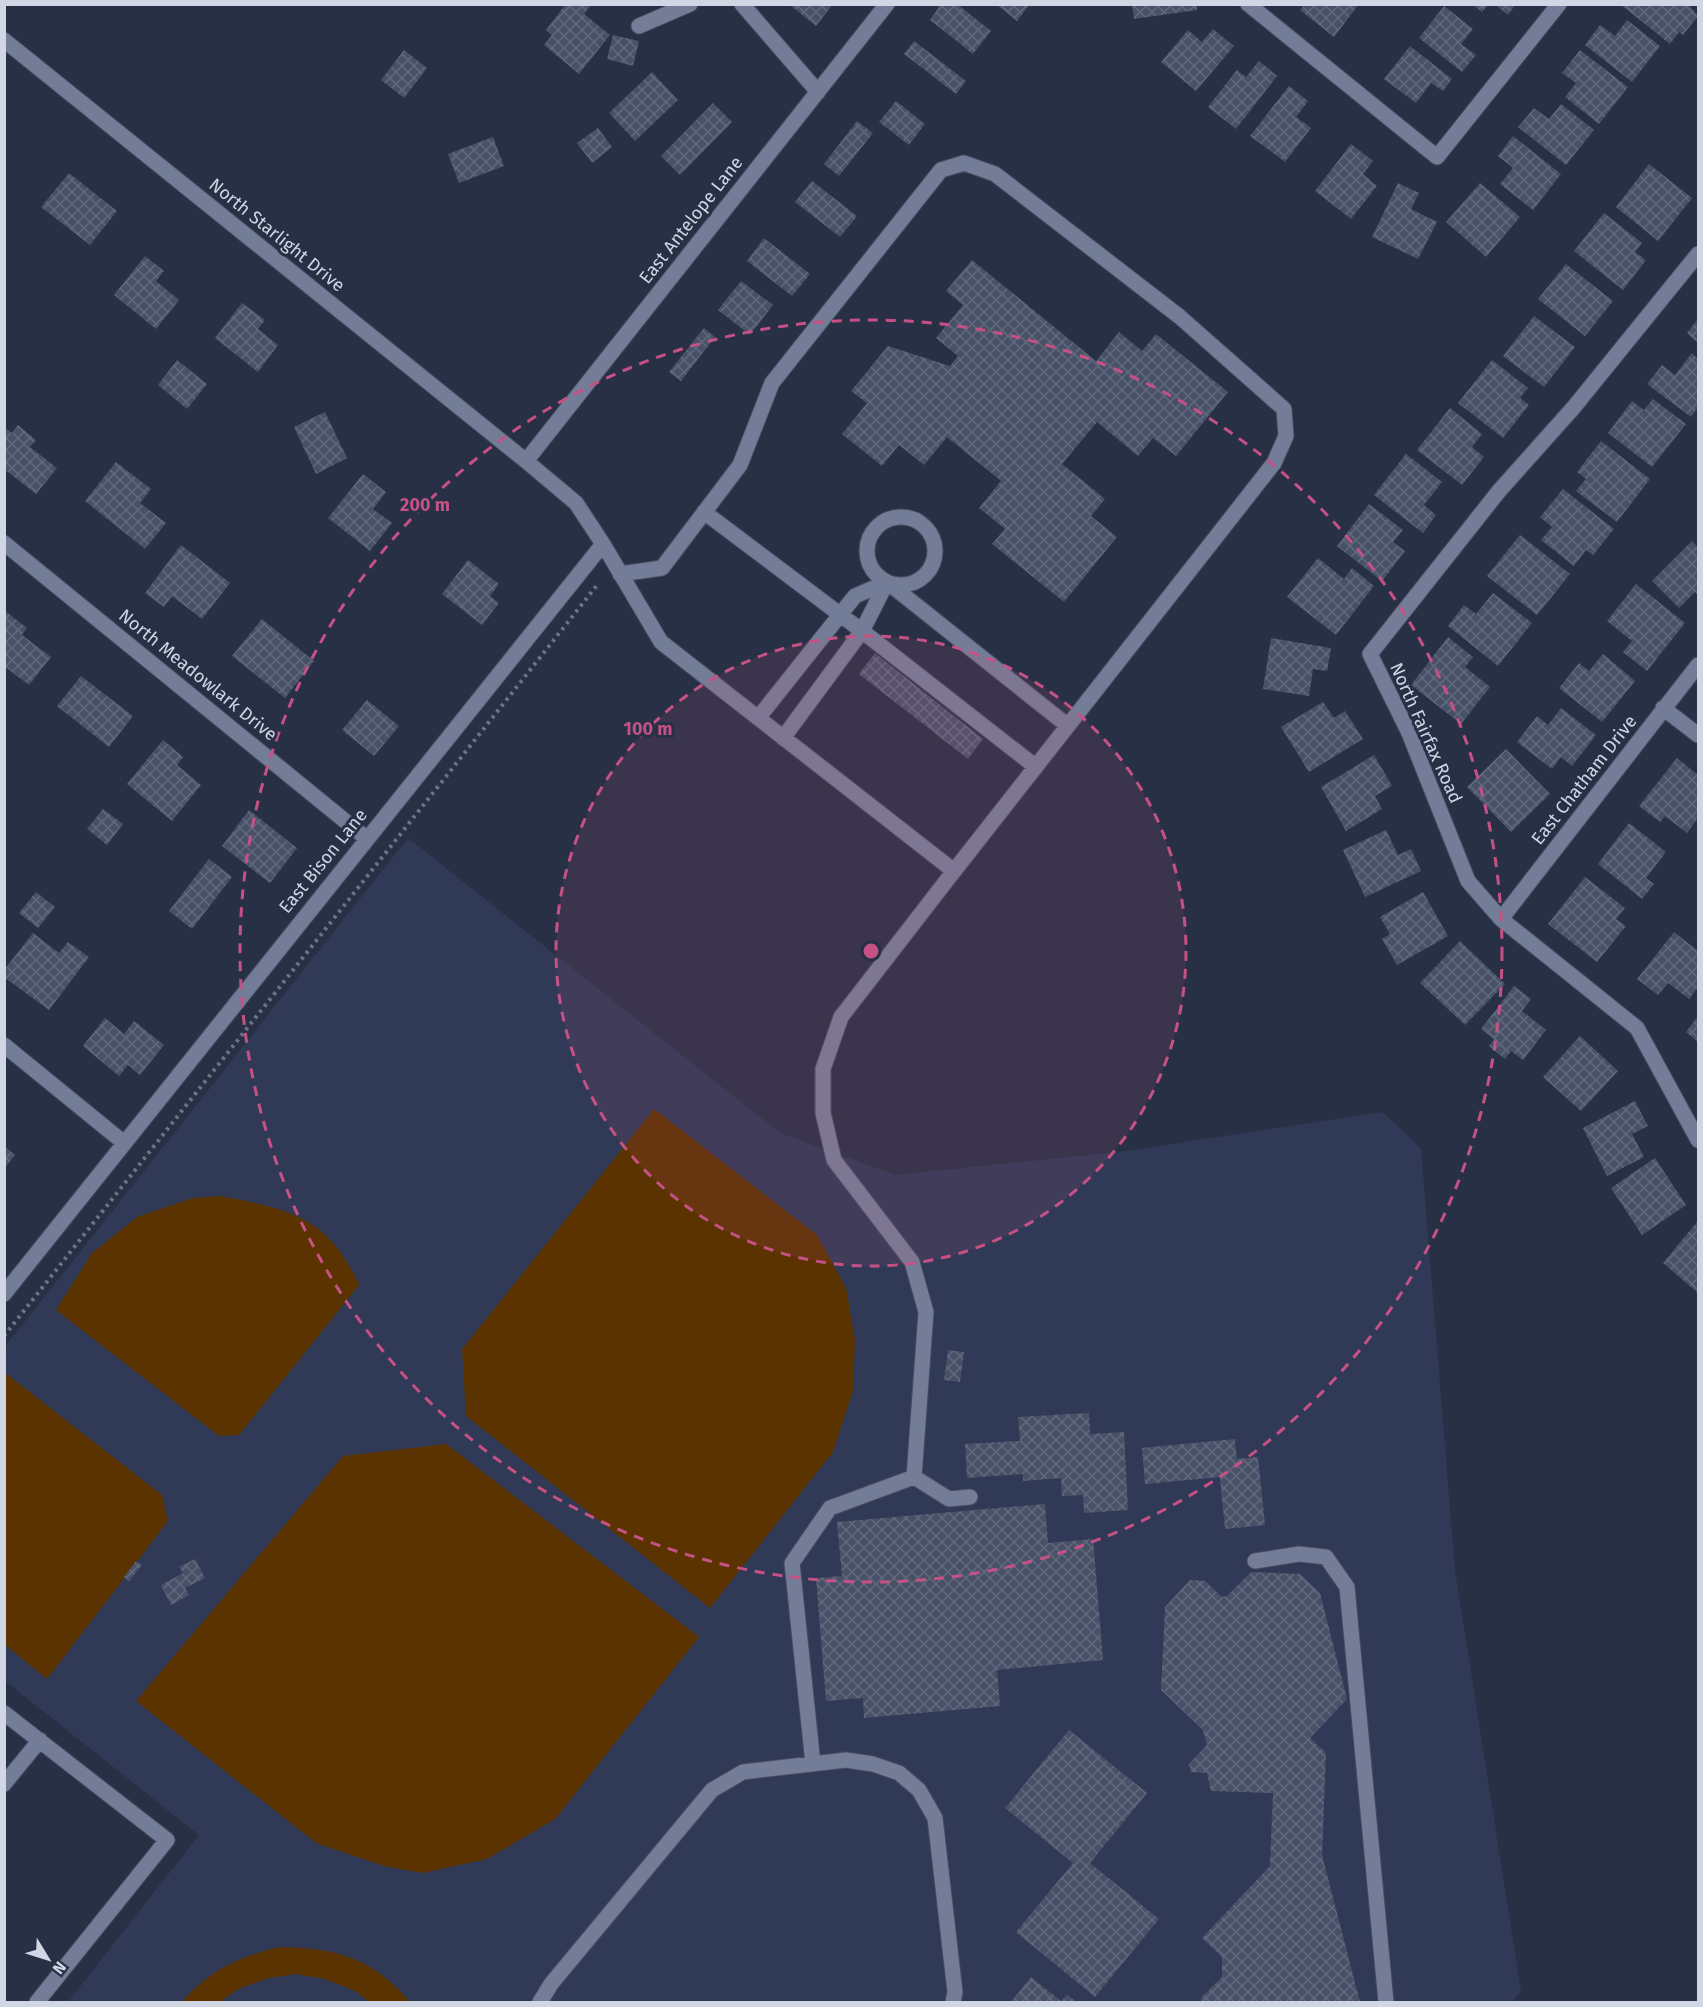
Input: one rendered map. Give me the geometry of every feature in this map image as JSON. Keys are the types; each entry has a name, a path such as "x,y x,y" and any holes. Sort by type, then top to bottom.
{"street":[{"path":"639,26 690,4"},
{"path":"742,4 818,92"},
{"name":"East Antelope Lane","path":"526,460 887,4"},
{"path":"1248,4 1437,157 1559,4"},
{"name":"North Starlight Drive","path":"4,40 526,460"},
{"path":"620,573 662,568 740,465 772,383 940,170 964,163 995,174 1180,317 1284,409 1286,435 1274,463 841,1017 823,1069 823,1113 834,1160 912,1262 926,1312 914,1477"},
{"name":"North Fairfax Road","path":"1698,254 1574,407 1499,491 1370,654 1409,733 1468,881 1502,919 1637,1028 1698,1140"},
{"path":"526,460 576,503 661,642 954,871"},
{"path":"704,512 862,631 1036,767"},
{"path":"758,718 855,596 887,582 909,584 928,571 935,550 933,538 918,522 908,518 887,520 871,536 868,546 871,567 887,582 1068,726"},
{"name":"North Meadowlark Drive","path":"4,543 366,838"},
{"name":"East Bison Lane","path":"4,1294 123,1142 603,544"},
{"path":"783,738 862,631 887,582"},
{"name":"East Chatham Drive","path":"1502,919 1698,665"},
{"path":"1664,708 1698,735"},
{"path":"4,1046 123,1142"},
{"path":"914,1477 949,1498 970,1497"},
{"path":"813,1764 792,1563 830,1508 914,1477"},
{"path":"1255,1561 1299,1554 1326,1557 1347,1587 1386,2002"},
{"path":"4,1713 167,1840 38,2002"},
{"path":"4,1784 40,1740"},
{"path":"540,2002 551,1984 712,1790 743,1772 846,1760 873,1764 899,1773 919,1790 935,1818 955,1992 953,2002"}],"path":[{"path":"4,1336 598,584"}],"shaded area":[{"path":"408,838 780,1133 895,1175 1119,1152 1383,1112 1421,1149 1455,1570 1521,1991 1512,2002 68,2002 199,1835 5,1681 4,1348"},
{"path":"654,1109 817,1235 846,1288 855,1340 853,1391 833,1452 710,1608 466,1416 462,1349"},
{"path":"220,1196 286,1212 319,1230 334,1244 359,1285 239,1435 219,1436 56,1310 92,1253 137,1217 193,1198"},
{"path":"4,1372 162,1495 168,1521 47,1679 5,1645"},
{"path":"446,1444 699,1637 555,1819 487,1859 422,1873 384,1866 316,1843 136,1701 343,1456"},
{"path":"280,1947 319,1950 352,1958 382,1975 410,2002 369,2002 355,1991 325,1979 296,1974 269,1978 238,1989 220,2002 182,2002 203,1981 226,1966"}],"building":[{"path":"566,4 592,4 584,14 610,35 579,74 544,45 552,35 546,30"},
{"path":"789,4 833,4 816,26"},
{"path":"941,4 957,4 991,31 973,54 930,20"},
{"path":"996,4 1030,4 1017,21"},
{"path":"1132,4 1197,4 1197,10 1134,19"},
{"path":"1305,4 1359,4 1334,37 1300,10"},
{"path":"1472,4 1489,4 1482,12"},
{"path":"1494,4 1516,4 1508,15"},
{"path":"1620,4 1688,4 1698,16 1683,35 1679,32 1670,44"},
{"path":"1444,6 1473,29 1461,44 1476,55 1462,72 1419,38"},
{"path":"1627,20 1660,46 1632,82 1585,45 1600,25 1615,36"},
{"path":"1213,29 1234,46 1196,91 1161,62 1188,30 1202,42"},
{"path":"613,35 639,41 633,66 607,59"},
{"path":"914,41 966,81 956,94 904,54"},
{"path":"1410,46 1452,79 1443,91 1431,83 1416,103 1384,79"},
{"path":"404,50 427,68 404,98 381,80"},
{"path":"1580,50 1628,87 1599,124 1565,97 1576,83 1562,73"},
{"path":"1259,61 1277,76 1236,129 1208,107 1237,70 1246,77"},
{"path":"652,72 678,100 635,141 609,113"},
{"path":"1289,86 1308,101 1296,117 1311,128 1285,162 1250,136"},
{"path":"896,101 925,124 909,145 879,122"},
{"path":"713,103 732,122 680,175 661,156"},
{"path":"1561,104 1594,130 1566,165 1518,127 1534,108 1549,119"},
{"path":"857,121 873,133 839,176 824,164"},
{"path":"598,128 612,147 592,163 577,143"},
{"path":"1513,136 1561,174 1533,210 1500,184 1513,168 1498,156"},
{"path":"493,137 504,166 459,183 448,154"},
{"path":"1351,144 1373,161 1363,174 1377,186 1351,219 1315,191"},
{"path":"1649,164 1692,198 1658,241 1616,207"},
{"path":"69,173 117,211 90,245 41,207"},
{"path":"812,181 857,216 840,237 795,202"},
{"path":"1398,183 1419,193 1411,209 1437,222 1418,259 1372,237"},
{"path":"1480,183 1520,217 1486,257 1446,222"},
{"path":"1604,213 1642,243 1635,252 1646,260 1623,290 1574,251"},
{"path":"764,238 810,274 792,296 747,261"},
{"path":"145,256 164,271 156,281 179,300 156,329 114,295"},
{"path":"972,260 1096,361 1119,332 1142,351 1156,334 1228,392 1176,456 1153,438 1138,456 1097,422 1062,464 1105,499 1091,516 1117,537 1064,602 992,544 1005,529 979,508 1001,481 947,437 924,465 899,445 882,466 842,434 867,403 851,391 888,346 950,366 958,356 936,338 963,305 946,291"},
{"path":"1566,264 1613,301 1585,336 1538,299"},
{"path":"741,281 773,305 750,335 718,310"},
{"path":"242,303 265,320 258,329 278,345 258,372 215,338"},
{"path":"1534,316 1575,347 1544,387 1503,356"},
{"path":"1698,319 1698,343 1687,333"},
{"path":"704,328 715,337 681,381 669,372"},
{"path":"1692,353 1698,359 1698,407 1691,417 1647,384 1662,365 1675,375"},
{"path":"177,360 207,384 187,409 158,385"},
{"path":"1492,360 1528,388 1520,398 1529,405 1503,438 1458,403"},
{"path":"1653,399 1686,424 1652,467 1608,433 1632,401 1644,410"},
{"path":"1450,408 1482,434 1472,447 1484,457 1462,485 1417,450"},
{"path":"325,412 347,458 316,474 294,427"},
{"path":"18,425 36,440 30,447 57,468 36,494 4,469 4,427 12,433"},
{"path":"1601,441 1650,479 1617,522 1576,491 1586,479 1577,472"},
{"path":"1406,454 1442,482 1424,505 1436,515 1423,533 1374,495"},
{"path":"116,462 151,489 140,503 166,523 145,549 85,501"},
{"path":"363,474 386,492 373,509 392,523 370,551 328,518"},
{"path":"1563,489 1614,529 1593,555 1586,550 1574,566 1541,540 1552,527 1540,517"},
{"path":"1369,504 1403,530 1393,542 1405,551 1382,581 1337,546"},
{"path":"1520,535 1570,574 1537,615 1487,576"},
{"path":"1692,541 1698,548 1698,595 1695,592 1679,608 1652,581"},
{"path":"181,545 230,583 202,619 172,596 164,607 145,593"},
{"path":"1318,558 1344,579 1352,568 1374,586 1336,635 1287,597"},
{"path":"468,560 499,584 490,596 499,603 482,625 442,594"},
{"path":"1636,584 1685,623 1647,671 1623,652 1632,641 1607,621"},
{"path":"1493,593 1532,623 1498,666 1448,626 1464,605 1476,614"},
{"path":"4,610 27,628 22,635 51,657 29,685 4,666"},
{"path":"262,619 314,661 285,698 232,656"},
{"path":"1448,637 1473,657 1465,667 1490,687 1461,724 1411,685"},
{"path":"1271,638 1331,648 1327,671 1313,669 1309,696 1263,689"},
{"path":"875,653 983,739 968,759 859,674"},
{"path":"1603,654 1635,681 1602,722 1559,688 1579,663 1589,671"},
{"path":"81,676 133,716 109,747 57,706"},
{"path":"367,700 399,726 374,756 342,730"},
{"path":"1323,702 1334,718 1345,711 1363,739 1309,772 1281,727"},
{"path":"1561,708 1596,735 1572,766 1561,757 1552,769 1517,742 1537,716 1548,725"},
{"path":"163,740 183,757 177,765 201,785 172,821 127,784"},
{"path":"1506,749 1550,794 1511,832 1467,787"},
{"path":"1374,755 1392,786 1375,796 1382,809 1346,831 1321,787"},
{"path":"1677,758 1698,775 1698,818 1687,833 1665,816 1660,822 1639,806"},
{"path":"103,809 123,824 107,845 87,829"},
{"path":"249,810 297,848 270,883 222,846"},
{"path":"1629,823 1666,852 1646,878 1654,884 1642,899 1598,864"},
{"path":"1386,830 1398,855 1411,849 1421,871 1365,897 1343,850"},
{"path":"209,859 232,877 192,929 169,911"},
{"path":"1585,877 1625,908 1616,919 1626,926 1597,962 1548,924"},
{"path":"36,892 55,907 38,928 19,913"},
{"path":"1423,892 1448,936 1397,965 1382,939 1390,934 1380,917"},
{"path":"1674,932 1698,951 1698,987 1689,999 1668,983 1658,995 1637,979"},
{"path":"33,933 59,953 68,942 89,957 49,1010 4,977 4,970"},
{"path":"1460,941 1505,984 1465,1025 1420,983"},
{"path":"1514,986 1531,999 1522,1011 1546,1030 1523,1060 1511,1051 1505,1059 1489,1046 1494,1039 1481,1029"},
{"path":"1698,1016 1698,1042 1686,1032"},
{"path":"105,1018 124,1034 134,1021 164,1045 140,1075 128,1065 119,1076 83,1046"},
{"path":"1580,1036 1618,1071 1581,1111 1543,1077"},
{"path":"1635,1101 1648,1126 1632,1134 1644,1157 1607,1176 1583,1128"},
{"path":"4,1146 15,1155 4,1169"},
{"path":"1655,1158 1686,1205 1642,1235 1611,1188"},
{"path":"1698,1223 1698,1293 1663,1263"},
{"path":"948,1350 964,1352 960,1382 944,1380"},
{"path":"1089,1413 1090,1434 1124,1432 1128,1510 1084,1513 1083,1495 1062,1496 1061,1478 1023,1481 1023,1474 967,1478 965,1444 1020,1441 1018,1417"},
{"path":"1235,1439 1237,1459 1258,1457 1265,1525 1225,1529 1220,1477 1145,1484 1142,1448"},
{"path":"1045,1504 1048,1543 1093,1539 1103,1660 997,1670 1000,1706 864,1718 863,1698 826,1701 816,1578 842,1576 837,1522"},
{"path":"195,1559 205,1578 185,1588 189,1595 171,1605 161,1585 183,1573 179,1567"},
{"path":"136,1561 142,1565 129,1581 124,1577"},
{"path":"1251,1572 1300,1574 1320,1593 1347,1699 1310,1738 1326,1753 1322,1855 1360,2002 1201,2002 1201,1998 1222,1977 1222,1957 1202,1938 1270,1866 1273,1793 1211,1791 1207,1773 1191,1772 1189,1764 1207,1745 1203,1730 1161,1690 1165,1607 1190,1580 1205,1581 1222,1597 1227,1596"},
{"path":"1069,1730 1147,1793 1090,1863 1159,1919 1095,1997 1016,1932 1073,1863 1005,1808"},
{"path":"1031,1977 1061,2001 1067,1995 1077,2002 1011,2002"}]}
